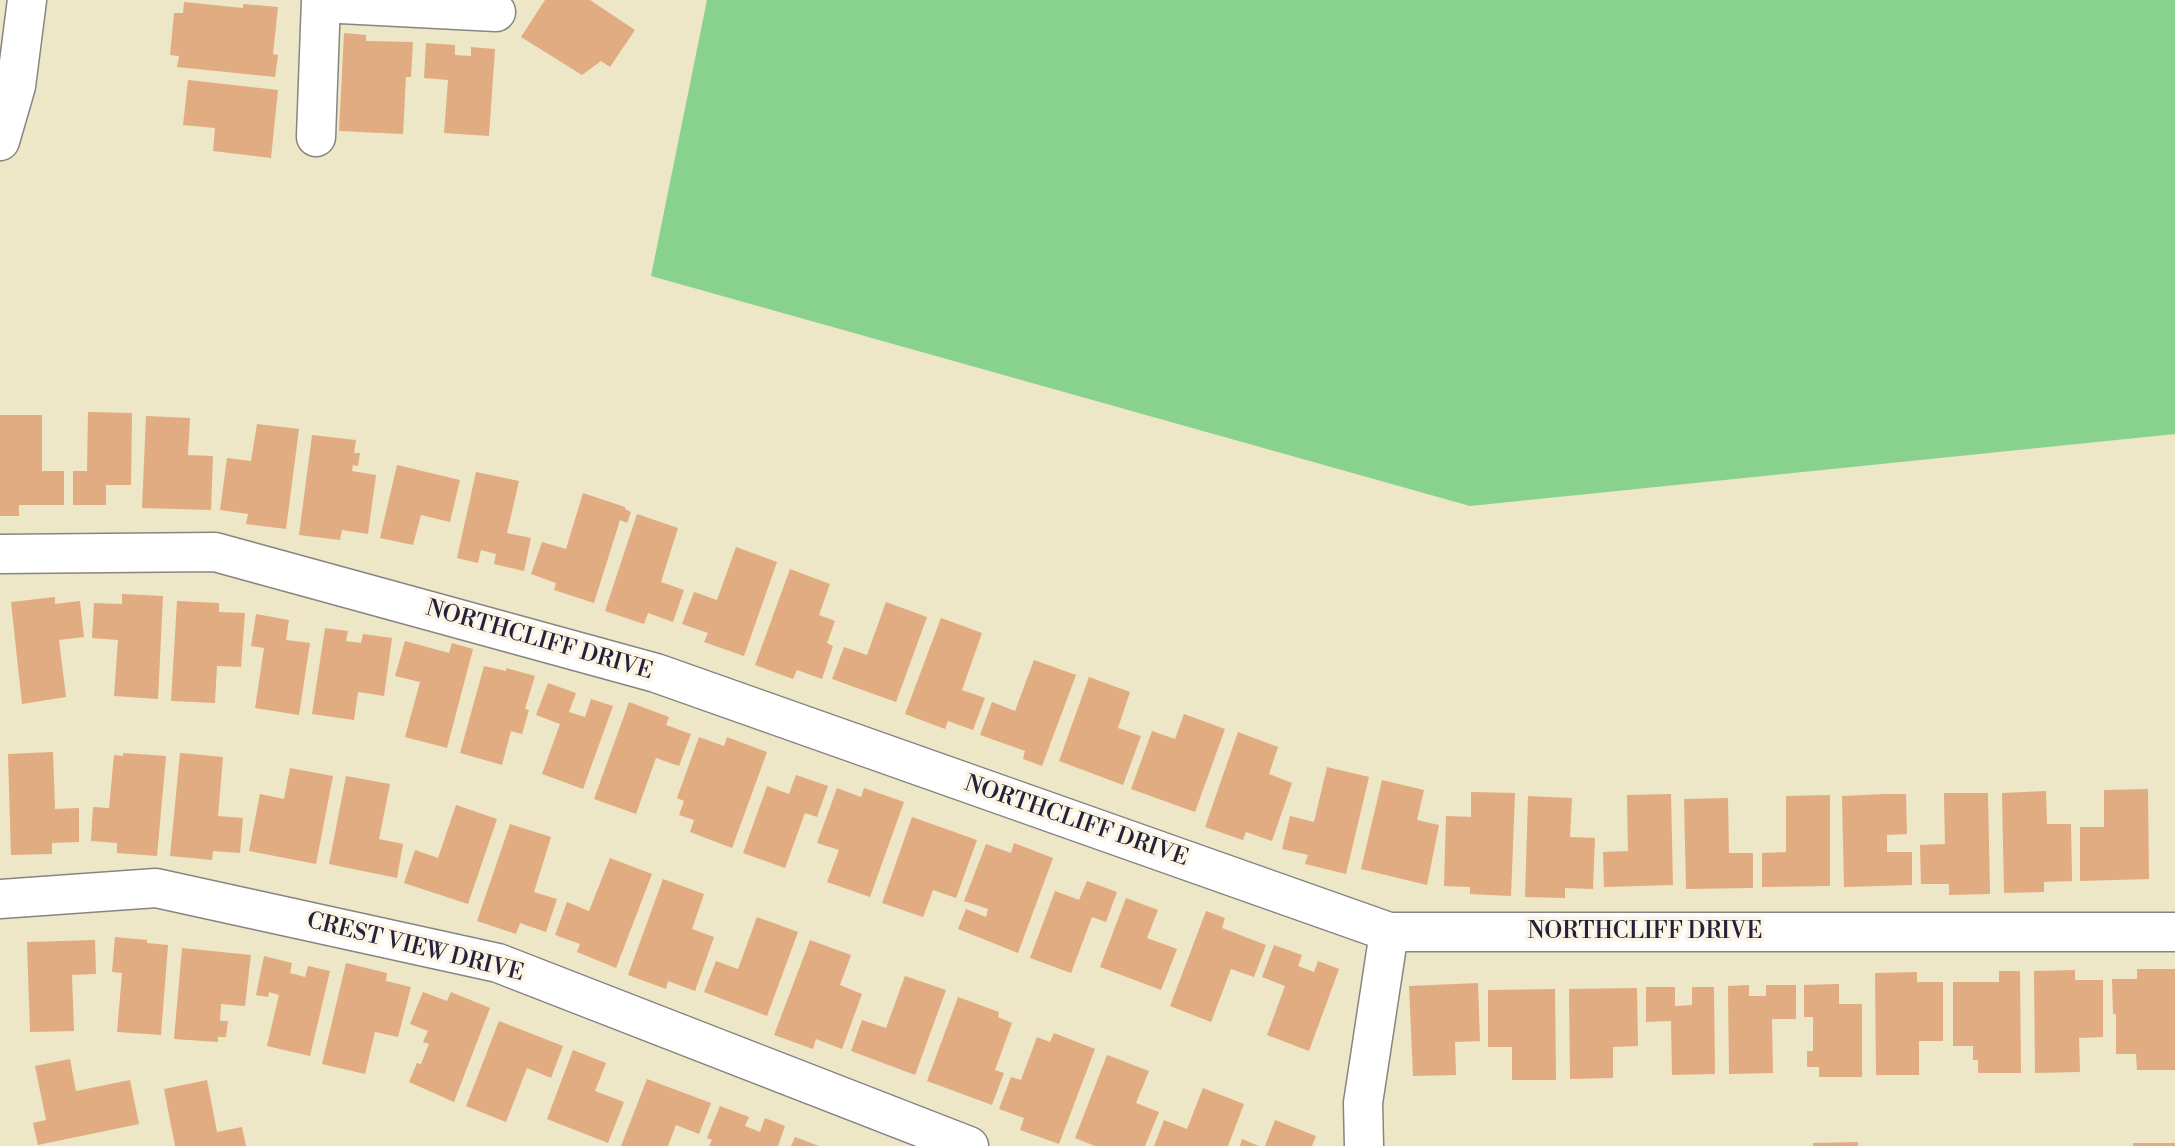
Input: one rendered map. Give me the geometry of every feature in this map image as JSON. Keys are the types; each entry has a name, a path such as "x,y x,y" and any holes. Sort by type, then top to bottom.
{"street":[{"path":"0,141 16,86 27,0"},
{"path":"316,137 321,2 496,12"},
{"name":"NORTHCLIFF DRIVE","path":"0,554 215,552 656,674 1389,932 2175,932"},
{"name":"CREST VIEW DRIVE","path":"0,899 156,888 498,963 969,1146"},
{"path":"1364,1146 1363,1103 1389,932"}],"green space":[{"path":"707,0 2175,0 2175,434 1470,506 651,276"}],"building":[{"path":"545,0 590,0 635,30 610,67 601,61 582,75 521,37"},
{"path":"184,2 243,8 243,4 278,7 273,54 278,55 275,77 177,67 179,56 170,55 174,13 183,13"},
{"path":"344,33 366,35 366,41 413,42 411,77 406,77 403,134 339,131"},
{"path":"426,43 455,45 455,55 471,56 471,47 495,49 489,136 444,133 448,80 424,78"},
{"path":"188,80 278,90 271,158 213,151 215,128 183,125"},
{"path":"88,412 132,413 131,485 106,485 106,505 73,505 73,471 87,471"},
{"path":"0,415 42,415 42,471 64,471 64,505 19,505 19,516 0,516"},
{"path":"146,416 190,418 188,455 213,456 211,510 142,508"},
{"path":"257,424 299,429 286,529 246,524 248,514 220,510 227,458 251,461"},
{"path":"312,435 356,440 354,453 360,453 358,466 353,465 352,471 376,475 368,534 342,530 340,540 299,535"},
{"path":"397,465 460,480 450,522 421,515 413,545 380,538"},
{"path":"476,472 519,481 507,533 531,538 524,571 494,564 496,554 481,550 478,563 457,558"},
{"path":"583,493 625,507 631,512 627,523 620,520 594,603 554,590 556,583 531,574 542,542 566,549"},
{"path":"637,514 678,528 661,582 684,590 673,622 648,613 644,624 605,611"},
{"path":"736,547 777,562 744,656 704,642 708,633 682,624 694,592 717,600"},
{"path":"790,569 830,584 819,615 835,621 827,643 833,646 822,679 797,670 793,679 755,665"},
{"path":"122,594 163,596 158,699 114,696 118,640 92,638 94,603 122,604"},
{"path":"55,597 55,604 80,601 84,637 59,640 66,697 22,704 11,602"},
{"path":"177,601 219,603 219,612 245,613 241,667 217,666 215,703 171,701"},
{"path":"886,602 927,617 896,702 832,679 844,647 867,655"},
{"path":"256,614 289,620 286,640 310,643 299,715 255,708 264,648 251,646"},
{"path":"941,618 982,633 962,690 985,698 973,730 948,721 945,729 905,714"},
{"path":"325,628 348,631 346,641 361,643 363,634 392,638 384,696 358,692 354,720 312,714"},
{"path":"405,641 449,653 452,643 473,649 447,748 405,737 420,682 395,676"},
{"path":"1034,660 1076,675 1042,766 1023,759 1025,751 980,735 992,702 1015,711"},
{"path":"484,666 506,671 506,668 535,676 525,709 529,710 522,734 511,731 502,765 460,753"},
{"path":"1089,677 1130,692 1118,728 1141,736 1123,785 1059,761"},
{"path":"548,683 576,693 569,712 585,717 591,699 613,706 583,789 542,774 560,724 536,715"},
{"path":"629,702 669,717 666,725 691,734 679,766 656,758 636,814 594,799"},
{"path":"1184,714 1225,729 1195,812 1131,789 1152,731 1175,739"},
{"path":"1238,732 1278,747 1269,774 1292,783 1272,841 1246,832 1243,840 1205,827"},
{"path":"699,737 724,746 727,737 767,752 732,848 690,832 694,820 679,815 684,801 677,798"},
{"path":"53,752 55,809 79,808 79,842 52,843 52,854 11,855 8,754"},
{"path":"123,753 166,756 157,856 117,853 117,843 91,841 93,807 109,808 114,755 123,756"},
{"path":"180,753 223,757 218,816 243,818 240,853 213,851 212,860 170,856"},
{"path":"1327,767 1369,777 1346,874 1305,864 1308,855 1282,849 1290,816 1314,822"},
{"path":"290,768 333,776 316,864 249,851 260,794 284,799"},
{"path":"796,775 828,786 817,817 805,813 785,868 743,853 767,786 789,794"},
{"path":"346,776 390,784 379,839 403,844 397,878 329,864"},
{"path":"1382,780 1424,790 1417,820 1439,825 1427,885 1361,869"},
{"path":"837,788 861,797 864,788 904,802 870,897 827,882 839,850 817,843"},
{"path":"2148,789 2149,879 2080,881 2080,827 2104,827 2104,790"},
{"path":"2046,791 2047,824 2071,824 2072,881 2044,882 2044,892 2004,893 2002,793"},
{"path":"1471,792 1515,793 1511,896 1470,894 1470,887 1444,886 1446,816 1471,817"},
{"path":"1944,793 1988,793 1990,894 1949,895 1949,884 1921,884 1920,845 1945,844"},
{"path":"1671,794 1673,885 1604,887 1603,852 1628,851 1627,795"},
{"path":"1906,794 1907,834 1887,835 1887,852 1912,852 1912,885 1844,887 1842,796"},
{"path":"1830,795 1830,886 1762,887 1762,853 1786,852 1786,796"},
{"path":"1528,796 1572,798 1570,837 1595,838 1593,889 1565,888 1565,898 1525,897"},
{"path":"1728,798 1729,853 1753,853 1753,888 1686,889 1684,799"},
{"path":"456,805 497,819 468,904 404,883 415,850 438,858"},
{"path":"912,817 977,840 956,898 933,890 923,917 882,903"},
{"path":"510,824 551,837 534,892 557,899 546,932 520,923 516,934 477,921"},
{"path":"1014,843 1053,858 1018,953 958,929 966,909 986,917 988,909 964,901 986,844 1011,853"},
{"path":"610,858 652,874 616,968 577,952 580,944 555,935 567,902 589,911"},
{"path":"663,879 704,894 692,929 714,937 695,991 668,981 666,989 628,975"},
{"path":"1087,881 1117,892 1106,922 1092,917 1071,973 1030,958 1055,891 1079,900"},
{"path":"1126,898 1158,910 1147,938 1177,949 1161,990 1100,967"},
{"path":"1206,911 1225,918 1222,928 1266,945 1254,977 1231,969 1211,1022 1170,1006"},
{"path":"757,917 798,932 767,1016 704,992 716,961 738,969"},
{"path":"115,937 168,945 161,1035 117,1032 122,973 112,972"},
{"path":"95,940 96,974 72,975 74,1031 30,1032 27,942"},
{"path":"810,940 851,955 840,985 862,994 842,1049 816,1039 813,1049 774,1035"},
{"path":"1274,945 1302,955 1298,966 1314,972 1318,961 1339,969 1309,1051 1267,1035 1285,986 1262,977"},
{"path":"182,948 251,955 245,1006 221,1004 220,1021 228,1021 226,1037 218,1037 218,1042 174,1039"},
{"path":"264,956 292,963 290,973 305,977 308,966 330,971 310,1056 267,1046 279,995 269,992 268,997 256,995"},
{"path":"346,963 387,973 386,981 411,987 398,1037 375,1032 365,1074 322,1064"},
{"path":"2137,969 2175,969 2175,1070 2137,1070 2136,1054 2116,1054 2116,1014 2113,1014 2112,979 2137,979"},
{"path":"2075,970 2075,980 2103,980 2103,1037 2079,1038 2080,1072 2035,1073 2034,971"},
{"path":"1999,971 2020,971 2021,1073 1978,1073 1978,1060 1973,1060 1973,1046 1953,1046 1953,982 1999,982"},
{"path":"1917,972 1917,982 1943,982 1943,1041 1919,1041 1919,1075 1876,1075 1875,973"},
{"path":"905,976 946,990 915,1075 851,1051 862,1020 886,1028"},
{"path":"1478,983 1480,1041 1455,1042 1456,1075 1413,1076 1409,986"},
{"path":"1839,984 1839,1004 1862,1004 1862,1077 1819,1077 1819,1067 1807,1067 1807,1051 1813,1051 1813,1017 1804,1017 1804,985"},
{"path":"1749,985 1749,996 1766,996 1766,985 1796,985 1796,1019 1772,1019 1773,1073 1729,1074 1728,986"},
{"path":"1646,987 1675,987 1675,1006 1692,1005 1692,987 1714,987 1715,1074 1672,1075 1671,1021 1646,1022"},
{"path":"1637,988 1638,1046 1613,1047 1613,1078 1570,1079 1569,989"},
{"path":"1555,989 1556,1080 1512,1080 1512,1047 1488,1047 1488,990"},
{"path":"423,992 447,1001 451,992 490,1008 454,1102 409,1082 417,1063 421,1064 429,1044 423,1042 428,1031 410,1024"},
{"path":"958,997 999,1012 998,1017 1012,1023 995,1070 1004,1073 992,1105 927,1081"},
{"path":"499,1021 563,1046 551,1078 527,1068 506,1122 466,1106"},
{"path":"1054,1033 1095,1049 1059,1144 1020,1130 1024,1118 999,1109 1011,1077 1021,1080 1037,1037 1050,1042"},
{"path":"573,1050 606,1063 595,1091 624,1102 608,1143 547,1119"},
{"path":"1107,1055 1149,1071 1136,1103 1159,1112 1145,1146 1095,1146 1075,1138"},
{"path":"70,1059 76,1091 130,1080 139,1124 38,1145 33,1123 46,1120 35,1066"},
{"path":"647,1079 711,1103 699,1134 676,1125 668,1146 621,1146"},
{"path":"207,1080 217,1132 242,1127 246,1146 175,1146 164,1089"},
{"path":"1203,1088 1244,1104 1228,1146 1154,1146 1164,1120 1187,1129"},
{"path":"720,1106 749,1117 745,1126 760,1132 765,1118 785,1126 778,1146 709,1146 712,1140 707,1138"},
{"path":"1275,1120 1316,1136 1312,1146 1265,1146"},
{"path":"795,1137 819,1146 791,1146"},
{"path":"1242,1139 1259,1146 1240,1146"},
{"path":"1858,1142 1858,1146 1813,1146 1813,1143"},
{"path":"2133,1143 2175,1143 2175,1146 2133,1146"}]}
